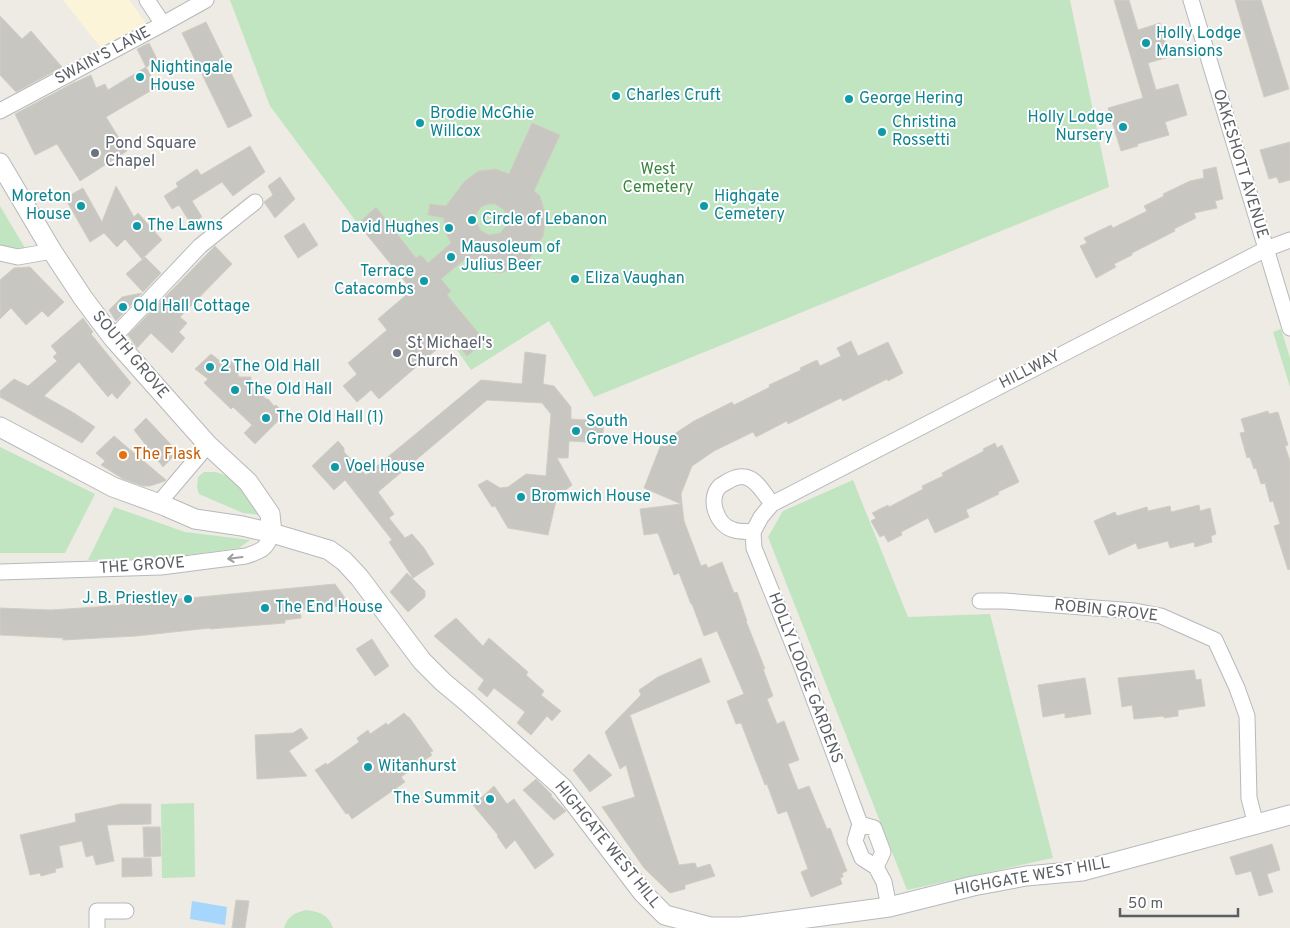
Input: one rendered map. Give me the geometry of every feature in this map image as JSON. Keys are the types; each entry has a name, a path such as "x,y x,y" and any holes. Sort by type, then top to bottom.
{"street":[{"path":"147,0 163,24"},
{"name":"SWAIN'S LANE","path":"0,111 206,0"},
{"name":"OAKESHOTT AVENUE","path":"1191,0 1290,328"},
{"name":"SOUTH GROVE","path":"0,164 52,251 113,338 208,445 248,482 270,514 272,533"},
{"path":"113,338 200,246 255,202"},
{"name":"HILLWAY","path":"772,504 1266,249 1290,240"},
{"path":"0,252 18,257 52,251"},
{"name":"HIGHGATE WEST HILL","path":"0,427 113,487 195,519 242,526 272,533 329,550 344,561 422,661 443,682 562,787 643,893 665,915 710,927 805,923 889,907 973,886 1026,876 1082,871 1290,815"},
{"path":"158,504 208,445"},
{"path":"745,477 754,482 772,504 761,517 753,532 728,528 718,517 714,500 716,492 720,486 734,478 745,477"},
{"name":"HOLLY LODGE GARDENS","path":"753,532 754,548 802,667 860,824 855,841 862,858 876,867 884,882 889,907"},
{"name":"THE GROVE","path":"0,572 161,567 246,556 257,552 267,545 272,533"},
{"name":"ROBIN GROVE","path":"980,601 1004,601 1135,611 1161,616 1215,640 1237,688 1247,716 1250,798 1256,825"},
{"path":"860,824 874,828 883,852 876,867"},
{"path":"97,928 97,911 126,911"}],"shaded area":[{"path":"63,0 129,0 146,23 100,47"}],"green space":[{"name":"Highgate Cemetery","path":"230,0 1070,0 1109,187 594,397 549,321 471,370 432,314 358,224 270,106"},
{"path":"0,206 25,248 0,245"},
{"path":"1281,329 1290,358 1290,387 1273,332"},
{"path":"0,447 95,494 65,553 0,553"},
{"path":"204,472 216,472 235,479 260,515 243,513 199,494 197,487 198,477"},
{"path":"853,480 908,617 990,614 1053,858 907,890 768,537 783,511"},
{"path":"114,507 185,532 250,540 239,548 165,558 88,560"},
{"path":"194,803 195,877 162,878 161,804"},
{"path":"306,910 323,914 333,928 284,928 292,916"}],"water":[{"path":"192,901 227,907 225,925 190,919"}],"building":[{"path":"1114,0 1129,0 1138,30 1160,23 1169,57 1148,63 1156,90 1178,84 1187,115 1165,122 1169,135 1137,144 1138,146 1121,151 1108,108 1143,98"},
{"path":"1235,0 1261,0 1289,89 1264,97"},
{"path":"0,16 22,39 31,31 62,67 16,92 0,75"},
{"path":"206,22 252,116 228,128 182,33"},
{"path":"149,43 158,61 146,67 137,49"},
{"path":"146,67 157,87 106,117 127,151 80,181 57,144 35,155 15,114 91,75 96,88 105,84 108,90"},
{"path":"532,123 560,135 534,191 540,196 546,217 543,236 530,258 517,268 500,273 481,270 465,259 441,279 451,291 447,295 485,341 467,356 451,337 379,399 371,390 357,402 343,386 357,374 348,363 387,330 378,319 412,290 358,224 376,207 416,258 421,255 428,263 451,243 445,232 444,218 428,215 430,204 446,206 464,182 478,171 496,169 509,174","holes":["495,204 504,210 508,218 506,226 500,233 489,235 480,230 476,221 476,214 481,207"]},
{"path":"1290,142 1290,180 1279,183 1277,177 1269,179 1260,150"},
{"path":"250,146 265,172 233,196 222,182 192,201 202,217 191,224 179,205 172,209 164,196 178,187 176,183 197,169 201,175"},
{"path":"1216,167 1223,199 1215,201 1217,208 1194,213 1196,218 1132,253 1132,255 1114,264 1116,267 1096,278 1080,246 1087,243 1084,238 1111,225 1113,228 1147,211 1144,206 1190,181 1204,178 1203,170"},
{"path":"280,177 295,199 275,218 264,202 273,195 268,186"},
{"path":"116,186 134,217 138,213 162,240 142,259 125,239 117,247 104,233 90,242 65,198 83,188 102,222"},
{"path":"304,223 318,245 298,258 284,236"},
{"path":"215,246 232,264 180,317 187,323 179,332 185,338 172,353 151,333 137,348 128,335"},
{"path":"145,257 161,273 143,292 126,274"},
{"path":"30,267 64,302 48,317 42,311 26,325 11,308 0,319 0,280 14,268"},
{"name":"Old Hall Cottage","path":"142,293 116,321 109,310 122,297"},
{"path":"83,318 93,332 91,334 131,383 117,399 112,393 108,397 79,362 44,396 95,427 82,443 0,397 0,391 14,379 28,386 57,361 53,357 57,353 51,346"},
{"path":"851,341 858,356 888,342 903,373 843,401 841,398 788,424 787,421 756,437 753,432 714,451 692,466 681,494 684,521 701,566 706,564 708,568 722,562 734,593 737,592 773,696 767,699 777,724 784,721 799,760 788,764 798,790 809,786 827,829 830,828 847,871 842,873 843,877 840,878 842,884 811,897 801,872 808,869 787,811 778,814 741,723 736,724 727,701 744,694 717,631 704,636 679,573 674,575 658,533 644,535 640,509 681,504 644,488 662,442 694,421 732,402 734,405 770,387 769,385 801,370 800,368 817,360 820,366 841,356 837,348"},
{"path":"525,352 546,355 543,384 554,386 571,407 571,419 604,421 602,443 569,441 568,458 557,458 572,485 557,497 548,535 508,528 495,506 492,507 478,485 487,480 500,488 508,487 526,474 546,476 551,414 542,403 487,400 378,492 394,514 389,518 405,538 412,534 434,564 413,578 389,542 392,540 345,480 334,490 312,466 338,441 344,448 344,452 366,475 481,380 522,384"},
{"path":"211,354 224,364 232,361 239,377 251,377 250,388 257,388 266,399 285,414 255,444 244,433 252,425 233,407 231,409 204,383 208,379 195,369"},
{"path":"1268,411 1269,414 1278,412 1288,445 1285,446 1290,461 1290,569 1288,570 1274,526 1280,524 1273,501 1270,502 1265,483 1261,484 1250,457 1247,458 1240,433 1245,432 1241,419"},
{"path":"146,418 178,452 163,467 134,430"},
{"path":"114,436 166,480 150,486 143,486 123,479 101,465 105,461 96,453"},
{"path":"995,443 997,448 1002,445 1019,482 966,510 969,517 935,533 928,518 901,532 902,535 888,542 884,535 880,537 871,521 876,518 872,513 888,505 889,507 923,489 922,486 943,476 942,473 984,451 983,449"},
{"path":"1199,505 1200,511 1210,508 1216,534 1211,536 1212,542 1195,547 1194,542 1170,548 1168,541 1138,549 1136,543 1109,555 1094,521 1115,512 1117,516 1147,507 1148,511 1170,506 1171,512"},
{"path":"407,573 425,591 425,597 408,612 390,592"},
{"path":"335,584 350,605 300,610 301,618 285,620 285,623 210,628 136,636 63,640 63,638 0,635 0,608 51,610 96,607"},
{"path":"456,618 483,646 489,638 528,672 526,675 544,691 541,695 561,711 552,721 547,716 531,735 517,723 525,712 494,688 487,697 478,689 484,680 434,636"},
{"path":"372,639 389,666 375,676 356,649"},
{"path":"701,658 710,682 630,715 679,865 695,863 697,868 710,864 715,876 685,885 685,889 670,893 644,868 602,807 635,797 626,765 620,769 605,732 641,695 639,690 658,677"},
{"path":"1194,670 1196,680 1201,679 1205,706 1178,710 1178,716 1134,719 1132,705 1122,707 1118,678"},
{"path":"1085,678 1091,714 1065,718 1065,713 1043,717 1038,685"},
{"name":"Witanhurst","path":"404,713 409,717 433,751 430,752 432,755 401,777 405,782 352,819 348,813 346,814 315,770 326,763 327,765 359,742 357,738 368,730 370,734 386,723 388,725"},
{"path":"301,728 308,738 289,751 307,776 257,779 255,735 293,733"},
{"path":"589,754 612,775 590,792 573,770"},
{"path":"536,779 566,811 554,820 523,790"},
{"path":"494,786 507,804 514,799 554,855 535,869 515,840 506,849 498,835 473,805"},
{"path":"121,804 151,804 151,824 107,825 114,861 96,865 93,855 86,857 82,841 59,846 63,867 55,869 56,872 41,876 40,873 30,875 20,835 76,822 75,814"},
{"path":"143,827 160,827 161,856 144,857"},
{"path":"1272,844 1280,870 1267,874 1273,892 1259,896 1251,871 1236,875 1230,857"},
{"path":"122,858 151,858 152,876 122,877"},
{"path":"236,900 249,901 245,928 232,928"}],"place":[{"name":"Holly Lodge Mansions","path":"1146,43"},
{"name":"Nightingale House","path":"140,77"},
{"name":"Charles Cruft","path":"616,96"},
{"name":"George Hering","path":"849,99"},
{"name":"Brodie McGhie Willcox","path":"420,123"},
{"name":"Holly Lodge Nursery","path":"1123,127"},
{"name":"Christina Rossetti","path":"882,132"},
{"name":"Pond Square Chapel","path":"95,153"},
{"name":"Moreton House","path":"81,206"},
{"name":"Highgate Cemetery","path":"704,206"},
{"name":"Circle of Lebanon","path":"472,220"},
{"name":"The Lawns","path":"137,226"},
{"name":"David Hughes","path":"449,228"},
{"name":"Mausoleum of Julius Beer","path":"451,257"},
{"name":"Eliza Vaughan","path":"575,279"},
{"name":"Terrace Catacombs","path":"424,281"},
{"name":"Old Hall Cottage","path":"123,307"},
{"name":"St Michael's Church","path":"397,353"},
{"name":"2 The Old Hall","path":"210,367"},
{"name":"The Old Hall","path":"235,390"},
{"name":"The Old Hall (1)","path":"266,418"},
{"name":"South Grove House","path":"576,431"},
{"name":"The Flask","path":"123,455"},
{"name":"Voel House","path":"335,467"},
{"name":"Bromwich House","path":"521,497"},
{"name":"J. B. Priestley","path":"188,599"},
{"name":"The End House","path":"265,608"},
{"name":"Witanhurst","path":"368,767"},
{"name":"The Summit","path":"490,799"}],"park label":[{"name":"West Cemetery","path":"658,179"}]}
